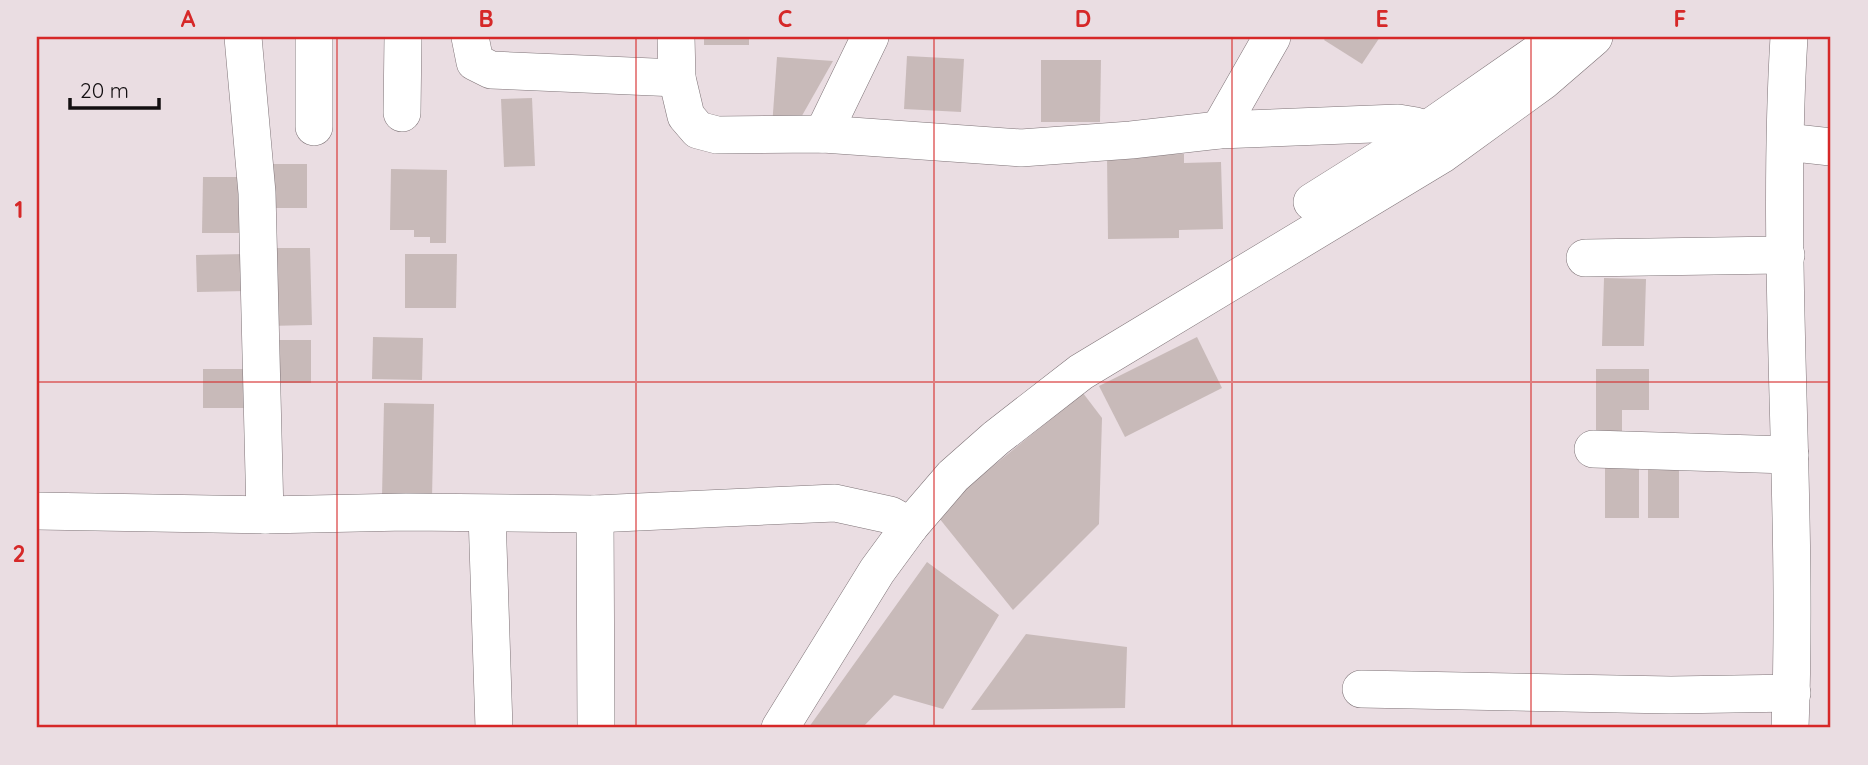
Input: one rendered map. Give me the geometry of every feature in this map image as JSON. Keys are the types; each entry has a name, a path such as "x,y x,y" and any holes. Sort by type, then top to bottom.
{"street":[{"path":"243,37 257,193 265,515"},
{"path":"314,37 314,127"},
{"path":"402,113 403,37"},
{"path":"470,37 475,62 491,70 677,78"},
{"path":"676,37 677,78 686,116 698,130 717,135 823,134 1021,148 1219,130 1398,123 1416,126 1433,143"},
{"path":"823,134 870,37"},
{"path":"1219,130 1272,37"},
{"path":"1433,143 1560,37"},
{"path":"754,728 900,521 934,465 1019,391 1084,345 1543,82 1594,37"},
{"path":"1360,689 1671,695 1791,711 1786,255 1788,37"},
{"path":"1786,142 1831,147"},
{"path":"1585,258 1786,255"},
{"path":"1593,449 1790,455"},
{"path":"37,511 265,515 595,514 835,503 900,521"},
{"path":"487,514 494,728"},
{"path":"595,514 596,728"},
{"path":"780,728 871,581 900,521"}],"building":[{"path":"704,37 749,37 749,45 704,45"},
{"path":"1326,37 1380,37 1362,64 1324,40"},
{"path":"907,56 964,59 961,112 904,109"},
{"path":"777,57 833,61 795,128 772,127"},
{"path":"1041,60 1101,60 1100,122 1041,122"},
{"path":"532,98 535,166 504,167 501,99"},
{"path":"1184,154 1184,163 1221,162 1223,229 1179,230 1179,238 1108,239 1107,155"},
{"path":"262,164 307,164 307,208 262,208"},
{"path":"391,169 447,170 446,243 430,243 430,237 414,237 414,230 390,230"},
{"path":"203,177 249,177 248,233 202,233"},
{"path":"266,248 310,248 312,325 268,326"},
{"path":"246,254 247,291 197,292 196,255"},
{"path":"405,254 457,254 456,308 405,308"},
{"path":"1604,278 1646,279 1644,346 1602,346"},
{"path":"373,337 423,338 422,380 372,379"},
{"path":"1197,337 1222,388 1125,437 1099,386"},
{"path":"262,340 311,340 311,383 262,383"},
{"path":"203,369 250,369 250,408 203,408"},
{"path":"1596,369 1649,369 1649,410 1622,410 1622,449 1596,449"},
{"path":"1083,393 1102,418 1099,524 1013,610 935,513"},
{"path":"384,403 434,404 432,498 382,497"},
{"path":"1605,467 1639,467 1639,518 1605,518"},
{"path":"1648,467 1679,467 1679,518 1648,518"},
{"path":"927,562 999,615 943,709 894,695 862,728 809,727"},
{"path":"1026,634 1127,647 1125,708 971,710"}]}
